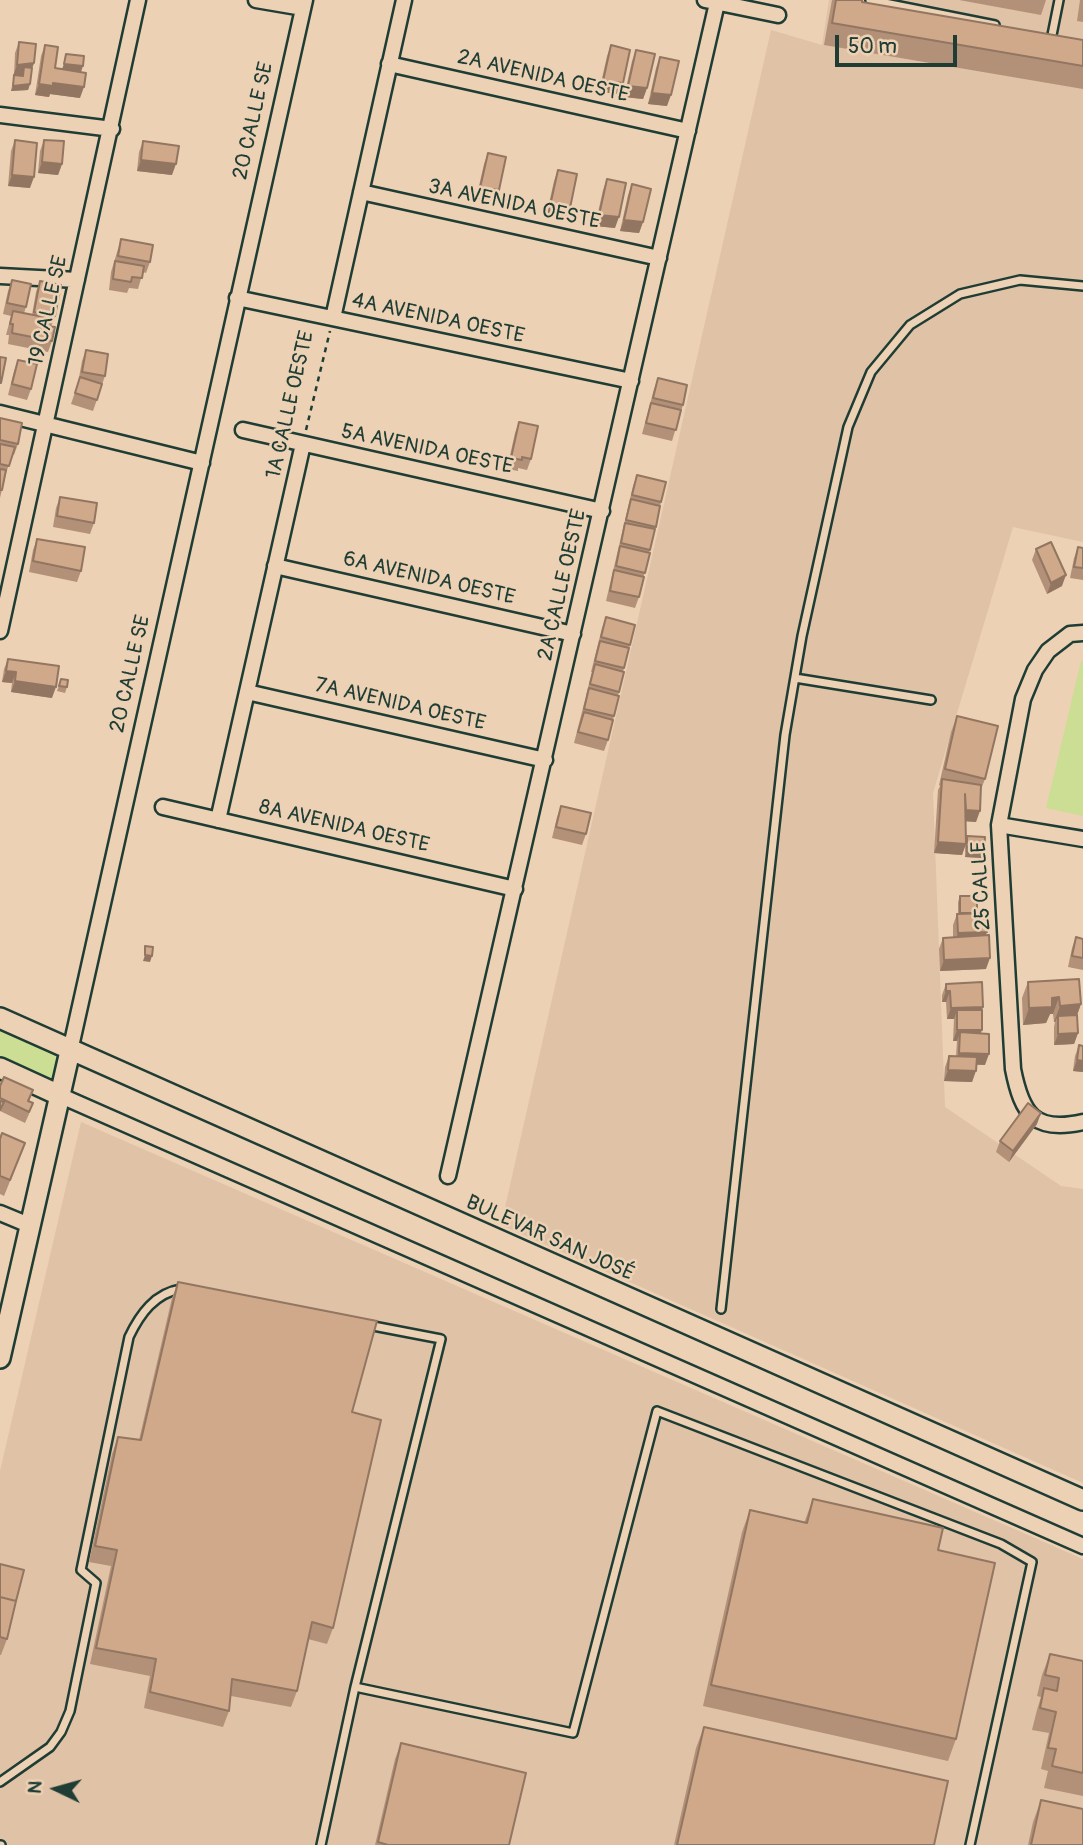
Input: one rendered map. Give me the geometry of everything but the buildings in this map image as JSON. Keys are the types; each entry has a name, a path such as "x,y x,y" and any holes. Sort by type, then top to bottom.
{"street":[{"name":"19 CALLE SE","path":"0,631 6,575 45,424 138,0"},
{"path":"256,0 304,4"},
{"name":"1A CALLE OESTE","path":"333,318 404,0"},
{"path":"711,1 778,15"},
{"name":"2A CALLE OESTE","path":"448,1176 688,131 711,1"},
{"name":"20 CALLE SE","path":"0,1358 304,4"},
{"name":"2A AVENIDA OESTE","path":"390,64 688,131"},
{"path":"0,114 111,129"},
{"name":"3A AVENIDA OESTE","path":"361,192 659,258"},
{"path":"0,276 77,280"},
{"name":"4A AVENIDA OESTE","path":"237,298 631,381"},
{"path":"0,414 202,463"},
{"name":"5A AVENIDA OESTE","path":"243,430 602,511"},
{"name":"1A CALLE OESTE","path":"218,820 303,444"},
{"name":"6A AVENIDA OESTE","path":"275,565 573,634"},
{"name":"25 CALLE","path":"1077,634 1048,651 1035,670 1023,699 999,825 1015,1079 1024,1103 1037,1120 1050,1127 1083,1122"},
{"name":"7A AVENIDA OESTE","path":"247,692 545,760"},
{"name":"8A AVENIDA OESTE","path":"163,807 515,889"},
{"path":"999,825 1083,839"},
{"name":"BULEVAR SAN JOSÉ","path":"0,1018 1083,1500"},
{"path":"0,1068 1083,1546"},
{"path":"0,1213 29,1225"}],"lane":[{"path":"870,0 1000,26"},
{"path":"1052,35 1059,0"},
{"path":"1040,33 1063,37"},
{"path":"721,1309 785,735 848,427 871,372 910,325 960,294 1020,280 1083,286"},
{"path":"795,678 931,701"},
{"path":"0,1782 50,1747 61,1732 70,1711 96,1583 81,1570 130,1337 138,1318 158,1298 178,1289 192,1292"},
{"path":"321,1845 355,1687 441,1339 362,1324"},
{"path":"355,1687 573,1733 657,1411 1001,1544 1032,1562 970,1845"}],"path":[{"name":"1A CALLE OESTE","path":"303,444 333,318"}],"shaded area":[{"path":"829,0 1083,0 1083,542 1013,527 933,793 945,1107 1061,1186 1083,1189 1083,1483 501,1225 771,30 822,45"},
{"path":"81,1122 1083,1559 1083,1845 0,1845 0,1471"}],"green space":[{"path":"1083,661 1083,816 1046,808"},
{"path":"0,1016 68,1052 58,1094 0,1062"}]}
